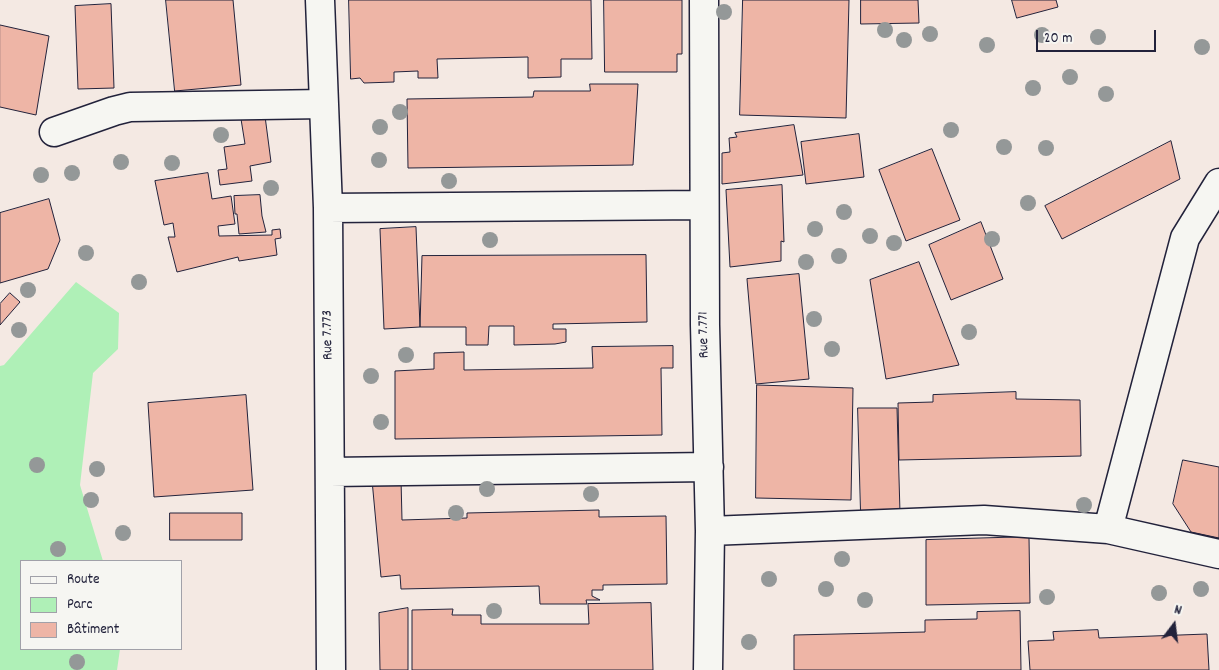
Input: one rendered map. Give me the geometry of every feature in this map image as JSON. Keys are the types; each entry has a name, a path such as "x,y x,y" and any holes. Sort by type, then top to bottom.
{"street":[{"name":"Rue 7.773","path":"320,0 328,208 331,670"},
{"name":"Rue 7.771","path":"704,0 705,325 710,531 708,670"},
{"path":"54,132 130,107 324,104"},
{"path":"1108,529 1185,238 1219,183"},
{"path":"328,208 704,205"},
{"path":"330,472 709,467"},
{"path":"710,531 984,520 1108,529 1219,554"}],"green space":[{"path":"76,282 119,313 118,349 93,373 80,485 103,560 20,560 20,650 120,650 117,670 0,670 0,366 4,365"}],"building":[{"path":"166,0 233,0 241,85 175,91"},
{"path":"349,0 591,0 592,59 561,59 561,77 528,78 528,57 437,59 438,78 418,78 418,71 394,72 394,82 364,83 360,78 351,79"},
{"path":"604,0 682,0 682,54 677,54 677,72 605,72"},
{"path":"743,0 849,0 846,118 740,115"},
{"path":"861,0 918,0 919,23 861,24"},
{"path":"1012,0 1056,0 1058,7 1017,18"},
{"path":"111,4 114,88 78,89 75,6"},
{"path":"0,25 49,36 36,115 0,107"},
{"path":"590,84 638,84 633,165 408,168 407,99 533,97 534,91 590,91"},
{"path":"265,116 271,162 250,166 252,181 220,185 218,170 227,169 224,147 245,144 241,119"},
{"path":"794,125 803,175 722,184 722,153 730,152 729,138 737,137 735,133"},
{"path":"859,134 864,177 806,184 801,142"},
{"path":"1171,141 1180,179 1062,239 1045,206"},
{"path":"932,149 960,220 906,241 879,170"},
{"path":"208,173 212,199 231,196 235,224 218,226 219,236 272,235 272,230 280,229 281,238 275,239 277,255 239,261 238,257 177,272 168,237 175,237 173,223 164,225 155,181"},
{"path":"782,185 784,242 781,241 781,261 730,267 726,190"},
{"path":"260,195 266,232 239,234 234,196"},
{"path":"49,199 60,240 48,269 0,283 0,213"},
{"path":"981,222 1003,279 951,300 929,245"},
{"path":"416,227 420,327 384,329 380,229"},
{"path":"646,255 647,322 553,324 553,329 566,329 566,342 514,345 514,326 489,326 488,345 466,345 466,327 420,327 422,256"},
{"path":"919,262 959,365 886,379 870,280"},
{"path":"799,274 809,379 756,384 747,279"},
{"path":"10,293 20,302 0,325 0,304"},
{"path":"673,346 673,368 661,368 662,435 395,439 395,371 434,369 434,353 464,352 464,370 593,368 592,347"},
{"path":"757,385 853,388 851,500 756,498"},
{"path":"1016,392 1016,399 1080,400 1081,456 899,460 898,403 933,402 933,395"},
{"path":"246,395 253,490 154,497 148,403"},
{"path":"858,408 897,408 900,513 861,514"},
{"path":"1183,460 1219,467 1219,538 1191,532 1173,504"},
{"path":"401,479 402,520 467,518 467,513 599,510 599,517 666,516 667,584 603,585 603,590 592,590 592,596 600,600 586,600 587,604 540,604 539,586 401,589 400,575 381,577 372,480"},
{"path":"170,513 242,513 242,540 170,540"},
{"path":"1029,537 1030,603 926,605 926,540"},
{"path":"651,603 653,670 412,670 412,610 453,609 452,615 481,615 481,624 589,624 588,604"},
{"path":"408,608 408,670 380,670 379,613"},
{"path":"1020,611 1021,670 794,670 794,635 925,632 925,620 977,619 977,612"},
{"path":"1098,630 1099,638 1207,634 1209,670 1030,670 1028,641 1054,640 1053,632"}]}
